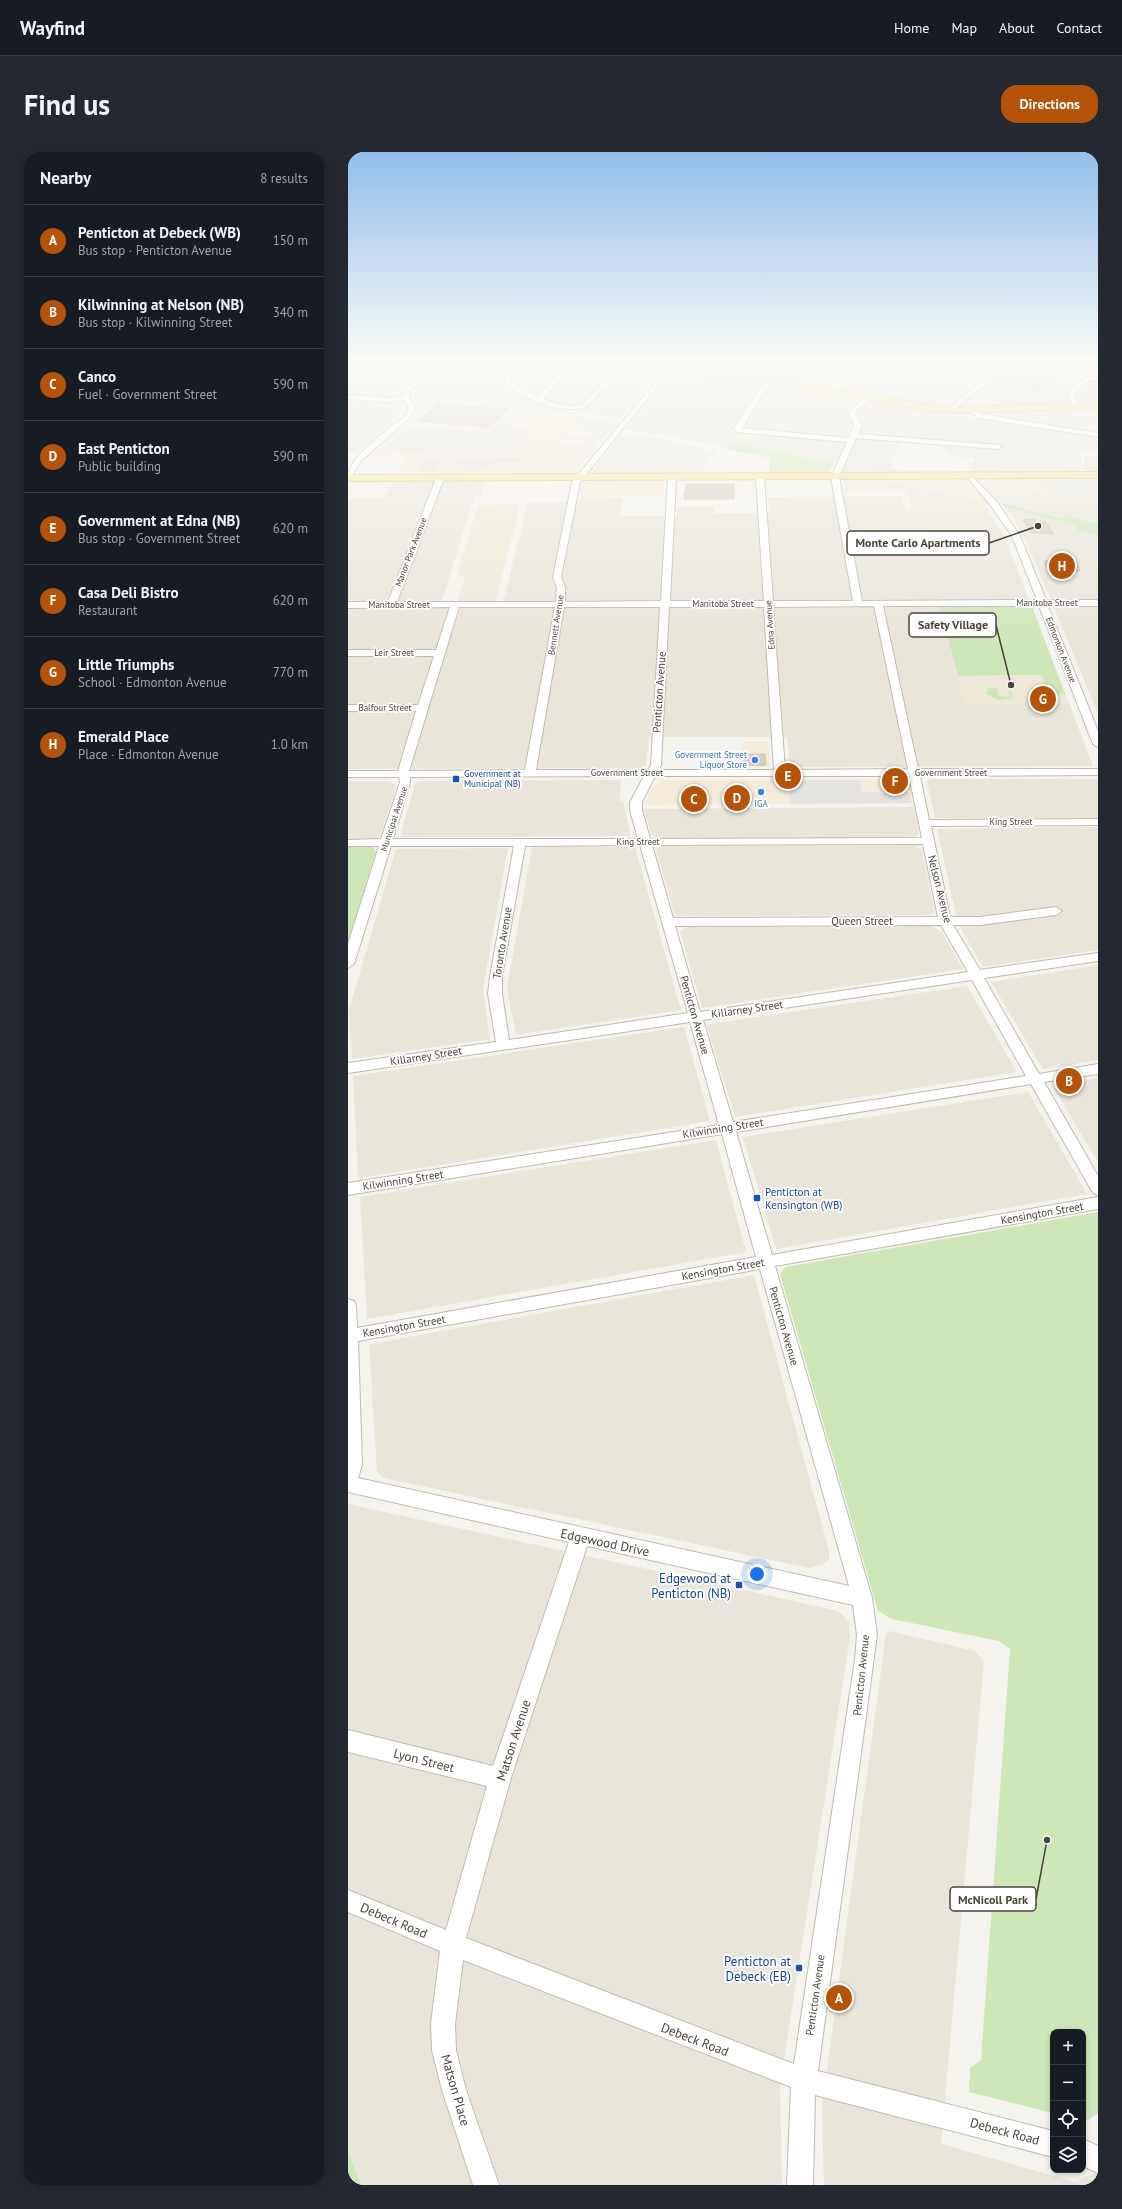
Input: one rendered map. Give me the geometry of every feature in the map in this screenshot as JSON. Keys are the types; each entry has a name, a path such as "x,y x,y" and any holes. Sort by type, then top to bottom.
{"main road":[{"path":"348,477 760,478 1098,476"}],"street":[{"path":"348,477 358,460 365,454"},
{"path":"579,478 599,454"},
{"path":"844,454 835,477 858,604"},
{"name":"Edmonton Avenue","path":"971,477 994,504 1016,536 1098,744"},
{"name":"Manor Park Avenue","path":"391,605 440,478"},
{"name":"Bennett Avenue","path":"530,774 560,604 561,588 558,577 576,482 579,478"},
{"name":"Penticton Avenue","path":"672,478 656,740 656,765 636,804 668,922 862,1598 867,1635 865,1660 804,2080 800,2151 800,2185"},
{"name":"Edna Avenue","path":"760,478 780,773"},
{"name":"Manitoba Street","path":"348,605 1098,603"},
{"name":"Nelson Avenue","path":"878,604 945,921 1098,1189"},
{"name":"Municipal Avenue","path":"348,964 405,782 403,768 455,605"},
{"name":"Leir Street","path":"348,653 440,653"},
{"name":"Balfour Street","path":"348,708 422,708"},
{"name":"Government Street","path":"348,774 1098,772"},
{"name":"King Street","path":"924,823 1098,822"},
{"name":"Toronto Avenue","path":"503,1045 495,994 496,976 520,842"},
{"name":"King Street","path":"348,843 928,842"},
{"name":"Queen Street","path":"668,922 980,921 1056,911"},
{"name":"Killarney Street","path":"348,1068 1098,957"},
{"name":"Kilwinning Street","path":"348,1188 1098,1069"},
{"name":"Kensington Street","path":"349,1336 1098,1202"},
{"path":"348,1306 353,1465 348,1484"},
{"name":"Edgewood Drive","path":"348,1484 580,1537 862,1598"},
{"name":"Matson Avenue","path":"453,1945 500,1778 580,1537"},
{"name":"Lyon Street","path":"348,1741 500,1778"},
{"name":"Debeck Road","path":"348,1901 453,1945 804,2080 1050,2143"},
{"name":"Matson Place","path":"453,1945 443,2024 444,2050 454,2090 486,2185"},
{"path":"1086,2154 1098,2160"}],"shaded area":[{"path":"374,454 592,454 575,474 405,473 400,469 404,460 408,457 370,457"},
{"path":"575,454 589,454 586,458 573,457"},
{"path":"606,454 713,454 700,474 591,473"},
{"path":"789,454 841,454 838,460 834,463"},
{"path":"848,454 895,454 890,468 898,470 896,474 845,473 843,472 848,460 846,458"},
{"path":"948,454 1083,454 1080,473 971,474 975,458 950,456"},
{"path":"1087,455 1098,456 1098,471 1091,472 1083,468 1084,457"},
{"path":"429,458 442,459 437,471 417,472 422,461"},
{"path":"498,458 525,459 524,463 490,463 487,468 482,469 481,471 457,471 458,469 450,469 454,459 496,460"},
{"path":"1098,479 1098,523 1091,523 1068,517 1070,520 1001,503 993,495 1050,494 1039,480"},
{"path":"849,480 872,480 877,484 907,490 908,494 845,494 843,482"},
{"path":"872,480 880,480 984,500 984,505 988,510 912,511 907,490 877,484"},
{"path":"887,480 962,480 967,482 983,499"},
{"path":"987,480 1039,480 1050,494 993,495 982,483"},
{"path":"393,481 486,481 481,495 475,495 442,600 440,602 348,602 348,498 386,498"},
{"path":"586,481 661,481 664,482 663,495 580,497 582,484"},
{"path":"902,496 906,511 988,510 1005,537 1029,600 503,602 528,502 579,502 580,497 623,497 621,516 677,516 678,507 713,507 714,513 769,513 768,497"},
{"path":"516,504 520,506 495,602 457,602 465,576 457,575 478,505"},
{"path":"1005,507 1075,525 1078,530 1098,536 1098,554 1096,554 1098,557 1098,713 1024,536"},
{"path":"939,607 965,704 1069,703 1093,766 790,767 787,737 649,737 646,765 640,768 348,769 348,608"},
{"path":"1058,675 1069,703 965,704 958,676"},
{"path":"743,741 768,741 770,767 743,767"},
{"path":"930,779 1098,779 1098,818 935,818 927,782"},
{"path":"621,780 620,801 623,801 631,836 400,837 415,784 419,781"},
{"path":"663,780 909,780 913,803 644,805 652,788"},
{"path":"789,780 860,780 861,792 910,793 911,803 790,804"},
{"path":"348,781 389,781 395,785 396,788 379,838 348,839"},
{"path":"914,807 919,835 913,838 659,839 651,835 644,809"},
{"path":"1098,827 1098,950 983,967 958,924 937,829"},
{"path":"661,846 916,846 922,850 935,913 928,915 678,916 674,913 656,850"},
{"path":"532,847 635,847 681,1010 516,1035 507,988"},
{"path":"508,848 483,989 490,1039 352,1059 349,1010 396,849"},
{"path":"931,926 942,932 963,969 702,1008 680,931 687,927"},
{"path":"1098,965 1098,1060 1043,1069 991,982"},
{"path":"967,986 1017,1072 735,1117 707,1026 710,1024"},
{"path":"684,1027 710,1121 360,1178 358,1176 353,1076"},
{"path":"1098,1078 1098,1162 1053,1087"},
{"path":"1028,1092 1087,1194 776,1249 743,1137"},
{"path":"716,1140 746,1252 367,1319 360,1197"},
{"path":"754,1275 829,1551 829,1559 823,1565 809,1568 384,1478 377,1472 369,1344"},
{"path":"348,1504 830,1609 841,1613 849,1622 850,1637 780,2085 782,2185 361,2185 348,2150"},
{"path":"890,1631 975,1651 984,1661 941,2144 1075,2182 1098,2171 1098,2185 824,2185 822,2106 886,1634"}],"green space":[{"path":"750,454 789,454 834,463 828,473 765,474 765,471 769,471 769,462 771,458"},
{"path":"1001,503 1069,520 1067,516 1091,523 1098,523 1098,536 1077,530 1075,525 1005,507"},
{"path":"1032,606 1065,694 1049,694 1046,686 1052,685 1045,684 1042,675 958,676 939,607"},
{"path":"987,687 997,689 999,696 1010,697 1008,691 1011,692 1013,698 997,700 985,693 988,691"},
{"path":"348,847 370,847 374,848 376,852 348,942"},
{"path":"1098,1212 1098,2114 1086,2120 1086,2029 1050,2029 1050,2112 969,2092 970,2068 981,2060 1010,1649 999,1641 892,1619 878,1611 780,1274 785,1267"},
{"path":"348,2150 361,2185 348,2185"}],"building":[{"path":"686,484 734,484 734,499 684,499"},
{"path":"1035,519 1037,521 1045,521 1054,534 1032,533 1023,520"},
{"path":"1044,561 1076,561 1080,571 1049,571"},
{"name":"Government Street Liquor Store","path":"744,754 765,754 766,765 744,766"}],"place":[{"name":"Monte Carlo Apartments","path":"1038,526"},
{"name":"Emerald Place","path":"1062,566"},
{"name":"Safety Village","path":"1011,685"},
{"name":"Little Triumphs","path":"1043,699"},
{"name":"Government Street Liquor Store","path":"755,760"},
{"name":"Government at Edna (NB)","path":"788,776"},
{"name":"Government at Municipal (NB)","path":"456,779"},
{"name":"Casa Deli Bistro","path":"895,781"},
{"name":"IGA","path":"761,792"},
{"name":"East Penticton","path":"737,798"},
{"name":"Canco","path":"694,799"},
{"name":"Kilwinning at Nelson (NB)","path":"1069,1081"},
{"name":"Penticton at Kensington (WB)","path":"757,1198"},
{"name":"Edgewood at Penticton (NB)","path":"739,1585"},
{"name":"McNicoll Park","path":"1047,1840"},
{"name":"Penticton at Debeck (EB)","path":"799,1968"},
{"name":"Penticton at Debeck (WB)","path":"839,1998"}]}
